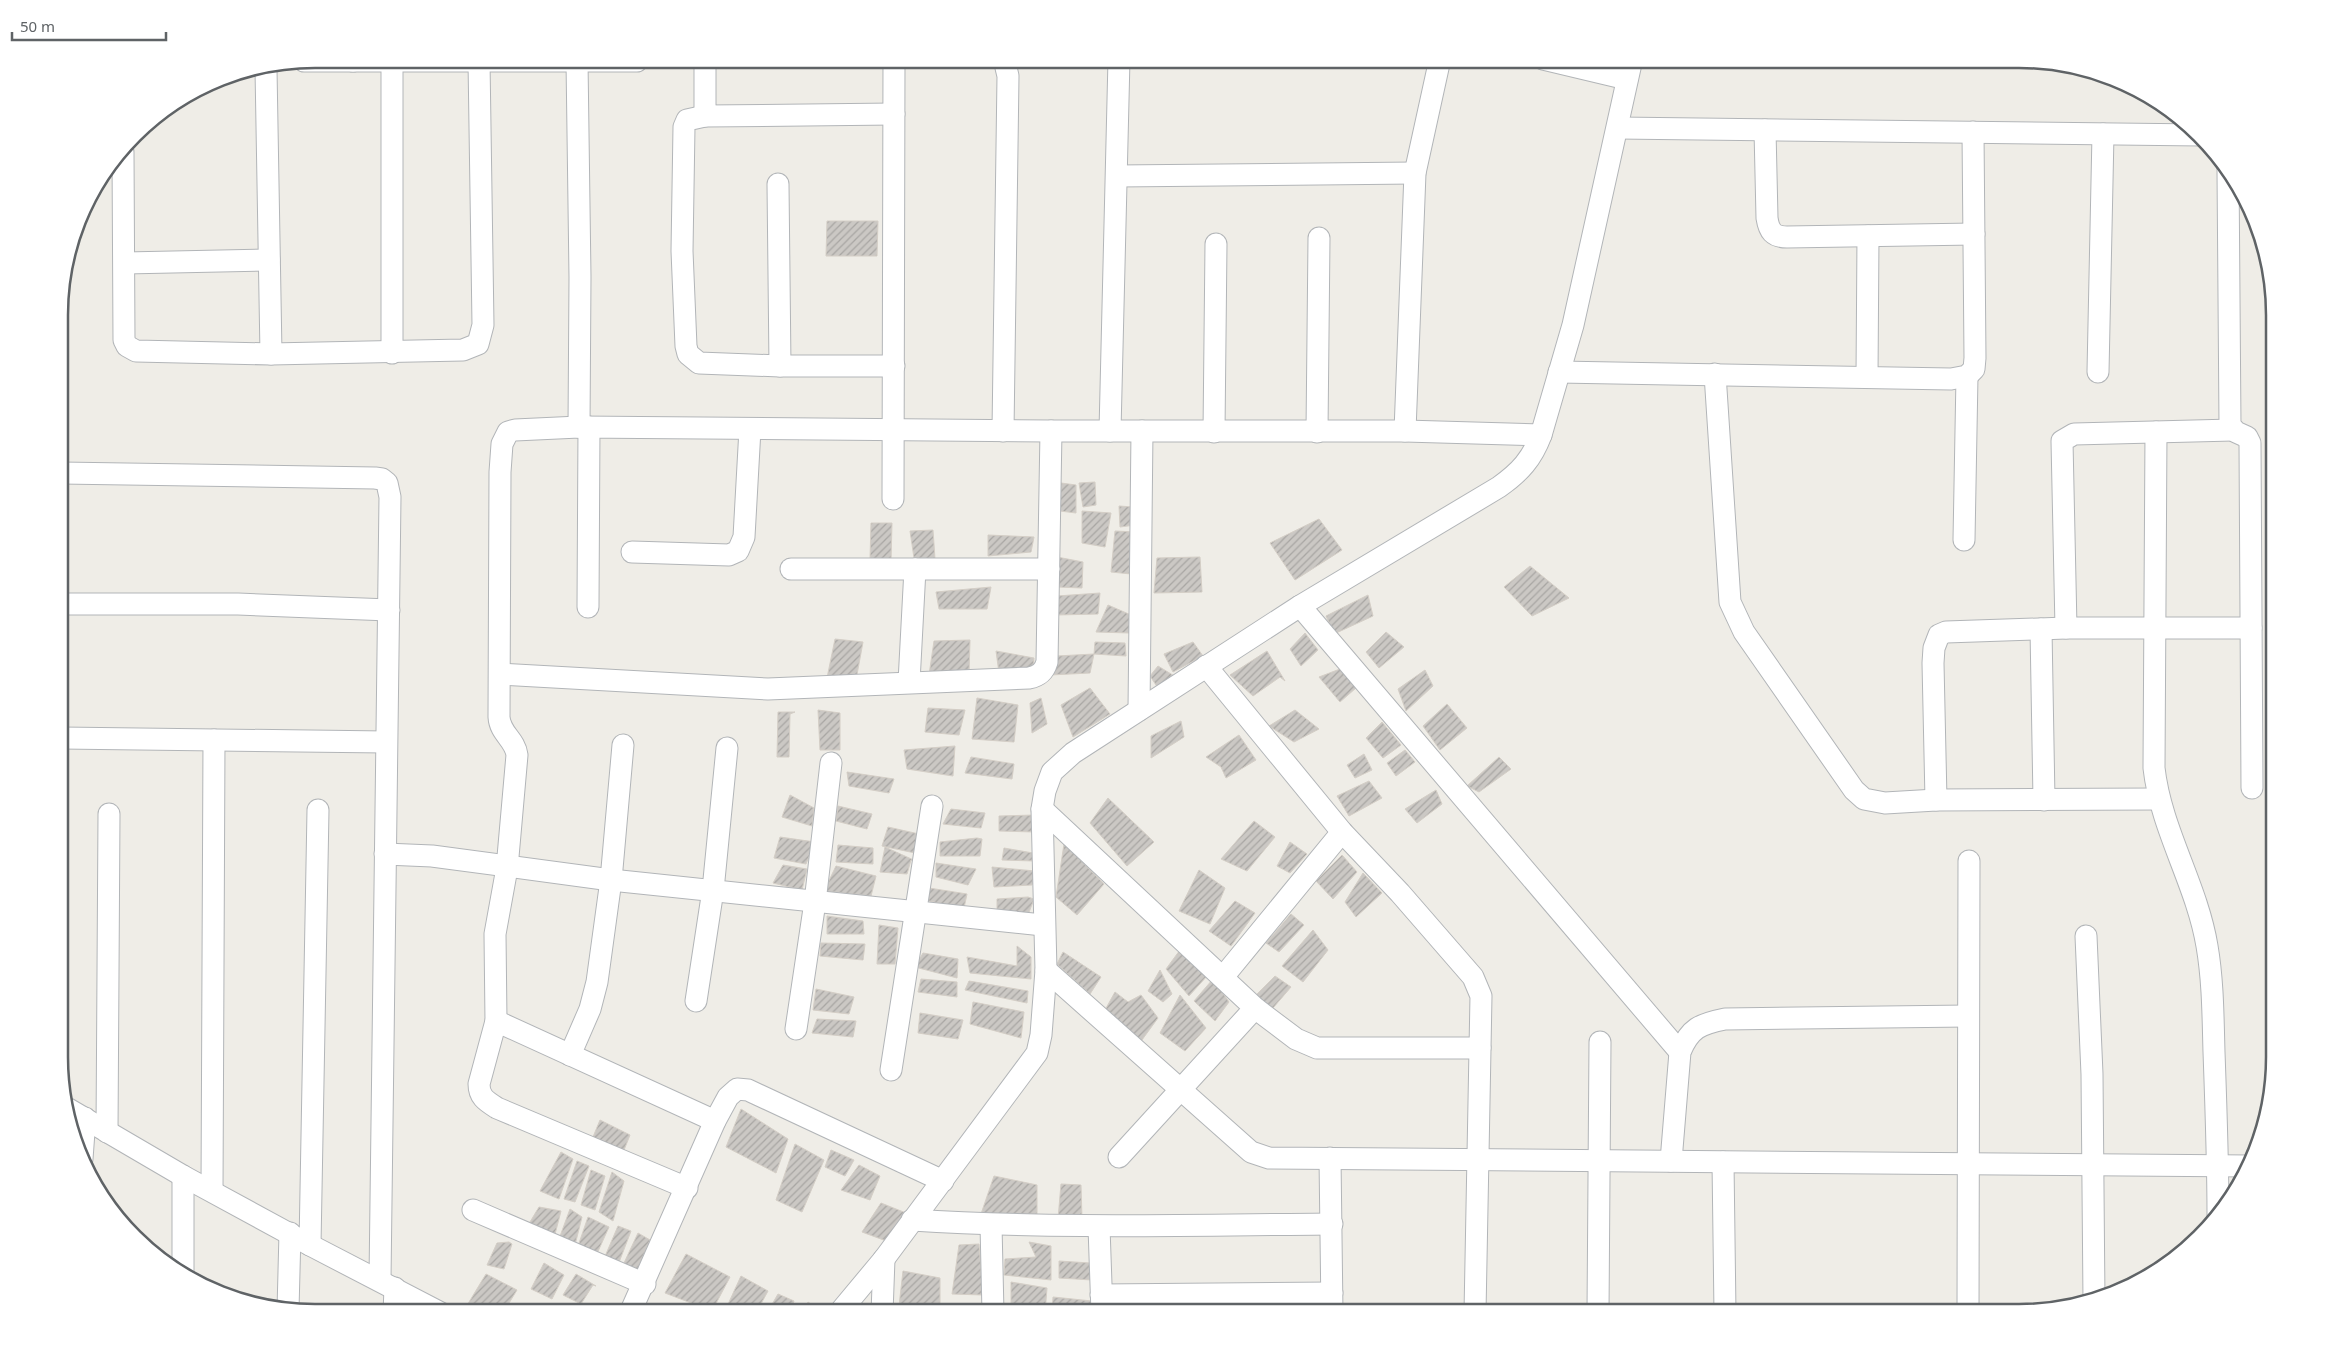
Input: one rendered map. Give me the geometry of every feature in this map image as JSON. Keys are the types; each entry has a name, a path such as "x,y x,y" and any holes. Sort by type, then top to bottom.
{"street":[{"path":"392,68 392,353"},
{"path":"123,159 124,340 127,346 144,353 392,353 463,350 478,344 483,325 479,68"},
{"path":"577,68 588,607"},
{"path":"705,68 705,116"},
{"path":"893,498 894,68"},
{"path":"1003,431 1008,76 1006,68"},
{"path":"1110,431 1119,68"},
{"path":"1406,431 1415,173 1438,68"},
{"path":"846,1304 884,1259 1037,1053 1042,1035 1046,970 1043,925 1042,809 1052,772 1060,764 1206,666 1300,606 1511,478 1526,464 1535,451 1573,325 1618,128 1629,69"},
{"path":"266,72 271,354"},
{"path":"894,114 705,116 686,120 684,127 682,251 686,346 688,354 699,363 780,366 894,366"},
{"path":"1618,128 2188,135"},
{"path":"1765,130 1767,218 1769,229 1773,234 1787,237 1974,234"},
{"path":"1559,372 1951,379 1967,376 1974,369 1973,132"},
{"path":"2098,372 2103,134"},
{"path":"1117,176 1415,173"},
{"path":"2228,182 2229,411 2230,425 2233,430"},
{"path":"778,184 780,366"},
{"path":"1867,377 1868,236"},
{"path":"1317,432 1320,238"},
{"path":"1214,432 1216,244"},
{"path":"125,262 268,260"},
{"path":"1715,374 1730,602 1739,623 1854,790 1864,799 1875,802 2159,799"},
{"path":"1964,540 1967,376"},
{"path":"687,1188 497,1108 482,1098 479,1084 496,1021 495,934 507,868 517,755 514,743 504,733 500,724 500,472 502,444 508,432 515,430 584,427 1051,432 1406,431 1540,435"},
{"path":"632,552 729,555 738,551 744,537 750,429"},
{"path":"2066,628 2062,441 2074,434 2233,430 2247,437 2250,443 2252,788"},
{"path":"500,674 768,689 1029,678 1038,676 1044,671 1047,662 1051,432"},
{"path":"1139,710 1142,432"},
{"path":"2156,432 2153,748 2159,799 2198,909 2208,946 2212,988 2218,1204"},
{"path":"68,473 382,479 387,483 390,497 385,854 388,1284 392,1304"},
{"path":"791,569 1048,569"},
{"path":"909,682 915,569"},
{"path":"68,604 238,604 389,610"},
{"path":"1300,606 1680,1052"},
{"path":"1936,800 1933,663 1936,640 1946,632 2066,628 2251,628"},
{"path":"2041,629 2044,800"},
{"path":"1206,666 1342,832 1400,893 1477,982 1481,996 1475,1304"},
{"path":"68,738 386,742"},
{"path":"212,1191 214,740"},
{"path":"570,1055 590,1009 597,982 611,880 623,745"},
{"path":"696,1001 713,890 727,748"},
{"path":"796,1029 815,902 831,763"},
{"path":"891,1070 932,806"},
{"path":"1042,809 1255,1008 1296,1039 1317,1048 1480,1048"},
{"path":"310,1245 318,810"},
{"path":"107,1132 109,814"},
{"path":"1223,977 1342,832"},
{"path":"385,854 432,856 507,868 611,880 1043,925"},
{"path":"1968,1304 1970,1163 1968,1016 1969,860"},
{"path":"2086,936 2091,1032 2094,1293"},
{"path":"1046,970 1256,1155 1269,1158 2093,1163 2241,1166"},
{"path":"1119,1157 1255,1008"},
{"path":"1671,1161 1680,1052 1686,1037 1705,1023 1725,1019 1968,1016"},
{"path":"496,1021 715,1121"},
{"path":"1598,1304 1600,1042"},
{"path":"635,1304 715,1121 732,1091 742,1089 943,1181"},
{"path":"74,1112 183,1176 310,1245 425,1304"},
{"path":"83,1143 85,1118"},
{"path":"1099,1227 1101,1304 1332,1303 1330,1158"},
{"path":"1723,1162 1725,1304"},
{"path":"183,1176 183,1266"},
{"path":"473,1210 645,1284"},
{"path":"912,1220 991,1225 1099,1227 1332,1224"},
{"path":"991,1225 993,1304"},
{"path":"288,1303 290,1234"},
{"path":"882,1304 884,1259"}],"building":[{"path":"827,221 878,221 877,256 826,256"},
{"path":"1095,482 1096,505 1083,507 1079,483"},
{"path":"1061,483 1076,485 1076,513 1060,511"},
{"path":"1119,506 1133,507 1135,525 1120,527"},
{"path":"1082,511 1111,513 1105,547 1082,543"},
{"path":"1319,519 1342,550 1295,580 1270,543"},
{"path":"871,523 892,523 891,561 870,559"},
{"path":"933,530 935,559 914,558 910,531"},
{"path":"1115,531 1135,532 1131,574 1111,572"},
{"path":"988,535 1034,537 1031,552 988,556"},
{"path":"1057,557 1083,562 1082,588 1058,587"},
{"path":"1200,557 1202,592 1154,593 1157,558"},
{"path":"1530,566 1569,598 1532,616 1504,587"},
{"path":"991,587 987,609 939,609 936,592"},
{"path":"1100,593 1098,614 1056,615 1057,596"},
{"path":"1368,595 1373,616 1334,634 1326,616"},
{"path":"1108,605 1131,615 1130,633 1096,632"},
{"path":"1386,632 1404,647 1379,668 1366,652"},
{"path":"1305,633 1318,650 1301,666 1290,649"},
{"path":"835,639 863,642 856,680 827,678"},
{"path":"970,640 969,674 929,675 934,641"},
{"path":"1095,642 1125,643 1126,656 1094,654"},
{"path":"1193,642 1203,656 1173,672 1164,654"},
{"path":"996,651 1034,658 1033,677 999,673"},
{"path":"1267,651 1285,681 1280,677 1253,696 1230,675"},
{"path":"1094,654 1090,673 1050,675 1057,656"},
{"path":"1158,666 1176,677 1158,688 1150,676"},
{"path":"1340,669 1356,688 1340,702 1319,677"},
{"path":"1425,670 1433,686 1406,711 1398,689"},
{"path":"1090,688 1110,714 1073,737 1061,705"},
{"path":"977,698 1018,705 1014,742 972,739"},
{"path":"1041,698 1047,724 1032,733 1030,703"},
{"path":"1447,704 1467,728 1440,750 1423,726"},
{"path":"928,708 965,710 959,735 925,732"},
{"path":"818,710 840,713 840,750 820,750"},
{"path":"1295,710 1319,729 1294,742 1269,726"},
{"path":"778,712 795,712 790,714 789,757 777,757"},
{"path":"1181,721 1184,737 1151,758 1151,736"},
{"path":"1382,722 1401,745 1383,758 1366,738"},
{"path":"1239,735 1256,760 1226,778 1221,767 1206,757"},
{"path":"955,746 953,776 907,769 904,750"},
{"path":"1405,750 1415,762 1396,776 1387,763"},
{"path":"1364,754 1372,770 1355,778 1347,765"},
{"path":"971,757 1014,764 1012,779 965,773"},
{"path":"1499,757 1511,769 1479,792 1467,786"},
{"path":"847,772 894,779 889,793 849,786"},
{"path":"1369,781 1382,798 1349,816 1337,796"},
{"path":"1436,790 1442,804 1417,823 1405,809"},
{"path":"790,795 814,808 812,826 782,817"},
{"path":"1108,798 1154,842 1127,866 1090,823"},
{"path":"838,806 872,814 867,829 836,821"},
{"path":"951,809 985,813 981,828 943,824"},
{"path":"1035,815 1034,832 999,831 999,816"},
{"path":"1254,821 1275,837 1247,871 1221,859"},
{"path":"888,827 919,834 915,853 882,846"},
{"path":"780,837 815,842 806,864 774,858"},
{"path":"982,839 980,856 940,856 940,842"},
{"path":"1290,842 1307,854 1290,873 1277,866"},
{"path":"1064,844 1104,884 1077,915 1056,897"},
{"path":"838,845 873,848 873,864 836,862"},
{"path":"885,847 918,862 911,860 907,874 880,872"},
{"path":"1004,848 1033,853 1034,861 1002,860"},
{"path":"1342,855 1357,872 1333,899 1316,881"},
{"path":"936,863 976,869 968,885 936,877"},
{"path":"783,865 807,869 802,890 773,883"},
{"path":"836,866 876,876 871,896 824,891"},
{"path":"992,867 1035,871 1032,885 994,887"},
{"path":"1199,870 1225,888 1210,924 1179,911"},
{"path":"1363,873 1382,893 1356,917 1345,902"},
{"path":"929,888 967,894 964,908 924,900"},
{"path":"1028,897 1034,899 1028,915 997,912 997,899"},
{"path":"1235,901 1255,913 1231,946 1209,931"},
{"path":"1291,914 1304,925 1279,952 1266,943"},
{"path":"827,916 863,921 864,934 827,934"},
{"path":"879,925 898,928 895,964 877,964"},
{"path":"1313,930 1328,950 1303,982 1282,966"},
{"path":"821,943 865,944 863,960 820,956"},
{"path":"1017,946 1031,957 1031,979 970,973 967,957 1017,966"},
{"path":"1180,950 1208,975 1189,996 1166,969"},
{"path":"1063,952 1101,977 1090,994 1057,964"},
{"path":"923,953 958,959 957,978 915,967"},
{"path":"1160,970 1172,994 1163,1002 1148,991"},
{"path":"1275,976 1291,987 1273,1008 1254,997"},
{"path":"921,979 957,982 957,997 918,992"},
{"path":"1213,979 1229,1002 1215,1021 1194,1001"},
{"path":"969,981 1028,991 1027,1003 965,990"},
{"path":"816,989 854,997 849,1014 813,1010"},
{"path":"1115,992 1128,1002 1141,995 1158,1018 1139,1044 1105,1010"},
{"path":"1180,995 1206,1028 1185,1051 1160,1033"},
{"path":"973,1002 1024,1012 1021,1038 970,1024"},
{"path":"920,1013 963,1020 958,1039 918,1033"},
{"path":"817,1019 856,1021 853,1037 812,1033"},
{"path":"741,1109 788,1139 776,1173 726,1147"},
{"path":"600,1120 630,1135 622,1155 593,1137"},
{"path":"795,1144 824,1160 802,1212 776,1200"},
{"path":"831,1150 854,1160 845,1176 825,1167"},
{"path":"561,1152 573,1159 559,1199 540,1191"},
{"path":"577,1161 589,1166 575,1202 564,1199"},
{"path":"859,1165 880,1176 870,1200 841,1190"},
{"path":"591,1170 605,1176 595,1210 581,1205"},
{"path":"612,1172 624,1181 613,1221 599,1212"},
{"path":"994,1176 1037,1185 1037,1214 981,1214"},
{"path":"1061,1184 1081,1185 1082,1219 1058,1219"},
{"path":"881,1203 906,1213 889,1242 862,1232"},
{"path":"539,1207 561,1211 553,1242 527,1227"},
{"path":"570,1209 582,1217 575,1245 559,1239"},
{"path":"588,1217 609,1227 595,1258 577,1249"},
{"path":"618,1226 631,1231 618,1265 603,1261"},
{"path":"638,1233 650,1240 636,1273 624,1263"},
{"path":"509,1242 512,1244 504,1269 487,1265 497,1243"},
{"path":"1029,1242 1051,1246 1051,1280 1004,1275 1005,1259 1036,1257"},
{"path":"979,1244 983,1295 952,1294 959,1245"},
{"path":"686,1254 730,1277 716,1304 694,1304 665,1293"},
{"path":"1059,1261 1090,1263 1092,1280 1059,1278"},
{"path":"544,1263 564,1275 552,1299 531,1289"},
{"path":"903,1271 940,1278 940,1303 899,1304"},
{"path":"486,1274 517,1290 508,1304 468,1304"},
{"path":"576,1274 596,1286 593,1285 581,1304 563,1295"},
{"path":"741,1276 768,1291 761,1304 728,1304"},
{"path":"1011,1282 1047,1288 1046,1304 1011,1304"},
{"path":"778,1294 794,1301 793,1304 772,1304"},
{"path":"1053,1297 1092,1301 1092,1304 1053,1304"}]}
